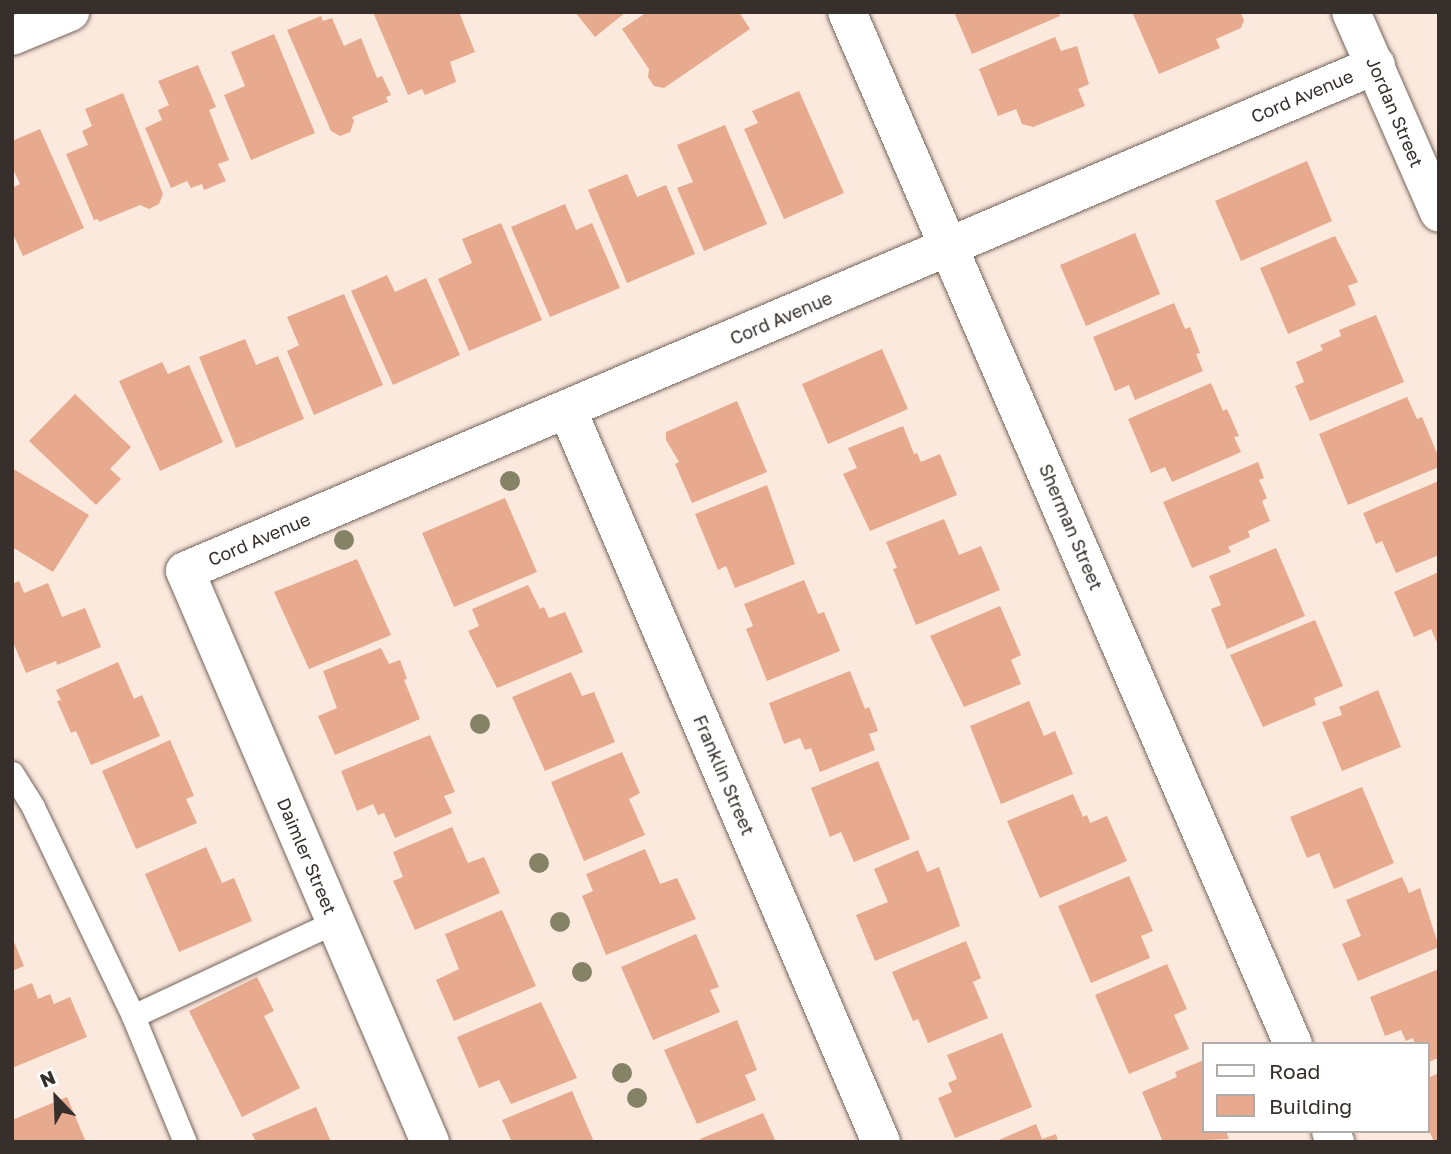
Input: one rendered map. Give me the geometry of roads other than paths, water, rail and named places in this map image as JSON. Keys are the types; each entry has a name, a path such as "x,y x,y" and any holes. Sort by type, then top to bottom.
{"street":[{"path":"12,36 70,12"},
{"name":"Sherman Street","path":"847,12 1292,1042"},
{"name":"Jordan Street","path":"1351,12 1439,212"},
{"name":"Cord Avenue","path":"185,571 1376,65"},
{"name":"Franklin Street","path":"567,409 881,1142"},
{"name":"Daimler Street","path":"185,571 430,1142"}],"lane":[{"path":"12,773 33,807 133,1016 185,1142"},
{"path":"133,1016 335,922"}]}
